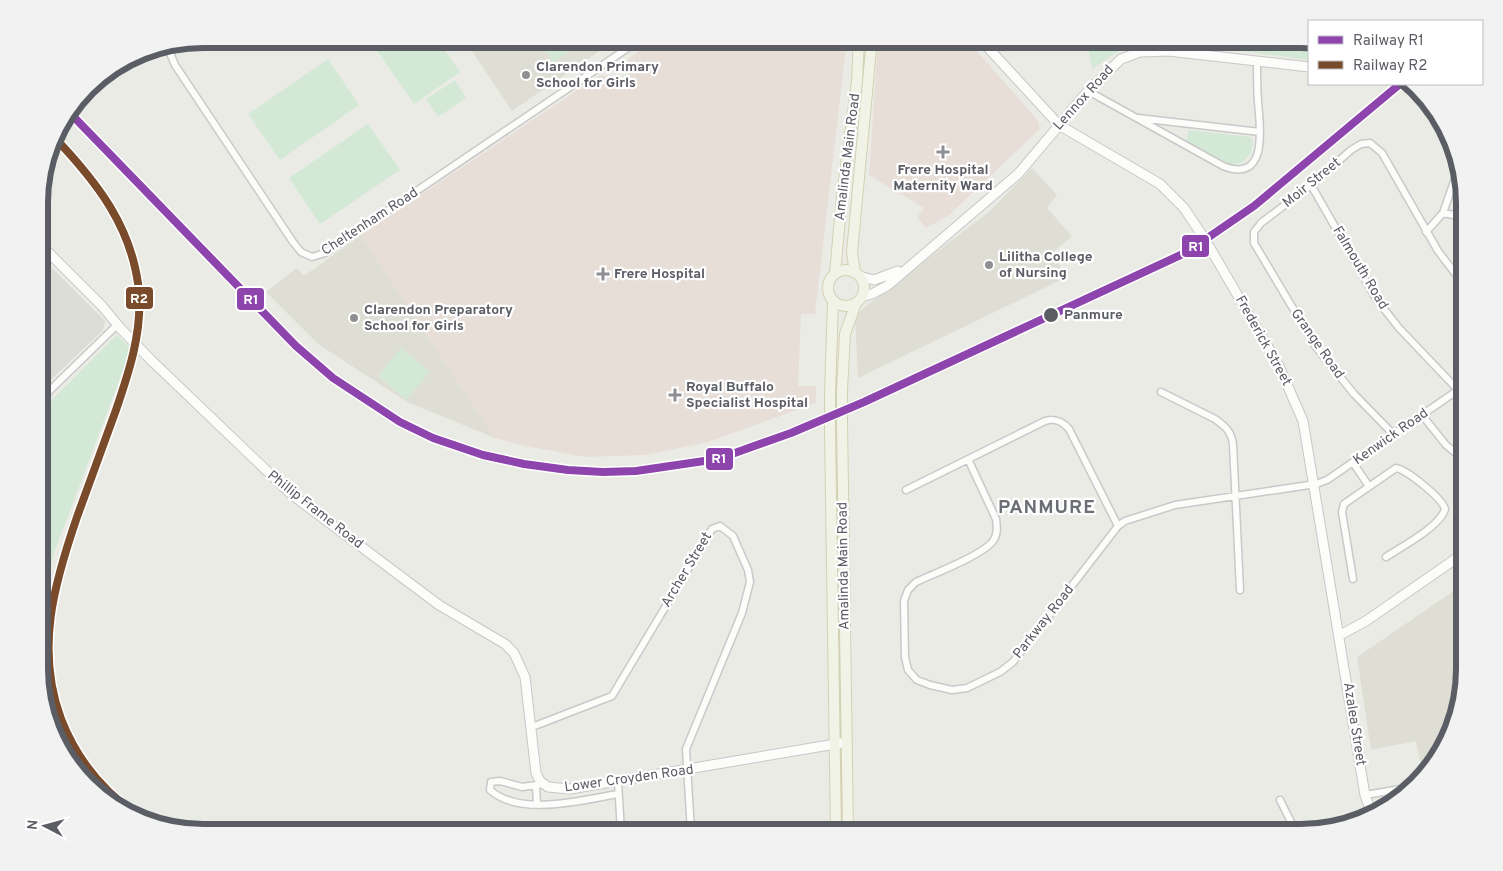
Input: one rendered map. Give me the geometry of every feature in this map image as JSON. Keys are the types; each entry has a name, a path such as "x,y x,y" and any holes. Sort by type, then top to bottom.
{"main road":[{"name":"Amalinda Main Road","path":"836,823 830,429 833,301 830,296 829,284 835,274 842,196 857,82 859,48"},
{"name":"Amalinda Main Road","path":"848,823 842,390 844,334 864,285 857,275 852,252 871,48"},
{"path":"835,274 845,270 857,275"},
{"path":"833,301 842,306 859,300"}],"street":[{"name":"Cheltenham Road","path":"169,52 175,65 293,242 301,252 312,257 325,253 628,48"},
{"name":"Frederick Street","path":"988,48 1059,125 1160,184 1184,208 1210,248 1268,346 1294,397 1303,421 1316,484 1340,635"},
{"name":"Lennox Road","path":"859,300 880,290 1018,174 1088,91 1121,60 1140,52 1188,52 1308,67"},
{"path":"1088,91 1223,166 1234,169 1247,166 1257,157 1261,145 1257,62"},
{"path":"1132,117 1260,132"},
{"name":"Moir Street","path":"1254,243 1254,232 1261,223 1361,144 1374,145 1382,153 1426,232"},
{"path":"1454,182 1444,213 1426,232 1455,274"},
{"name":"Falmouth Road","path":"1311,185 1377,300 1411,341 1455,387"},
{"path":"1444,213 1455,215"},
{"name":"Grange Road","path":"1254,243 1316,347 1354,394 1394,435"},
{"name":"Phillip Frame Road","path":"48,252 151,360 291,494 439,605 505,644 514,653 525,677 536,773 540,785"},
{"name":"Lennox Road","path":"857,275 874,280 907,266"},
{"path":"48,393 119,327"},
{"path":"1161,392 1215,419 1228,430 1233,445 1240,590"},
{"name":"Kenwick Road","path":"1316,484 1333,477 1354,464 1455,392"},
{"path":"1422,415 1446,445 1455,452"},
{"path":"906,490 1045,421 1060,421 1069,428 1118,526"},
{"name":"Parkway Road","path":"968,459 996,518 996,533 991,543 982,550 916,582 908,590 904,601 905,657 912,675 924,683 943,689 960,690 981,682 1008,667 1018,657 1118,526 1136,517 1167,507 1234,495 1316,484"},
{"path":"1354,464 1368,485"},
{"path":"1354,579 1342,508 1346,500 1391,469 1400,469 1442,501 1446,509 1436,523 1386,557"},
{"name":"Archer Street","path":"532,727 612,696 706,537 712,529 720,526 732,536 743,556 750,582 742,613 686,749 686,771"},
{"path":"1340,635 1366,621 1455,558"},
{"name":"Azalea Street","path":"1340,635 1365,795 1369,807"},
{"name":"Lower Croyden Road","path":"618,794 565,803 537,804 500,796 490,790 489,786 491,782 496,780 514,786 540,785 562,790 686,771 847,742"},
{"path":"686,771 690,824"},
{"path":"618,782 620,824"},
{"path":"537,804 540,785"},
{"path":"1365,795 1396,790"},
{"path":"1280,800 1292,823"}],"shaded area":[{"name":"Clarendon Primary School for Girls","path":"470,48 604,48 512,111"},
{"name":"Frere Hospital","path":"643,48 846,48 815,314 801,314 798,386 816,386 816,403 708,442 646,455 586,457 525,446 495,438 361,235 600,75 613,79 619,88 631,79 627,68 628,59"},
{"name":"Frere Hospital Maternity Ward","path":"877,48 974,48 1037,119 1040,129 948,216 926,228 917,217 924,208 869,175"},
{"name":"Lilitha College of Nursing","path":"1032,168 1057,195 1047,208 1072,236 1052,253 1067,277 858,378 855,316 990,211"},
{"name":"Clarendon Preparatory School for Girls","path":"361,235 495,438 407,402 318,344 266,292 297,268 304,276"},
{"path":"48,264 105,321 103,330 48,382"},
{"path":"1455,590 1455,678 1453,699 1444,728 1435,746 1421,766 1416,741 1371,750 1357,657"}],"green space":[{"path":"375,48 443,48 460,72 414,104"},
{"path":"544,48 574,48 553,62"},
{"path":"1088,48 1128,48 1117,52 1092,69"},
{"path":"1218,48 1308,48 1308,60"},
{"path":"328,59 359,105 280,160 248,114"},
{"path":"455,80 466,98 438,117 426,99"},
{"path":"368,124 400,170 320,224 289,178"},
{"path":"1189,130 1250,137 1253,141 1252,150 1247,158 1240,163 1231,165 1186,142"},
{"path":"117,335 131,349 54,553 48,575 48,404"},
{"path":"401,348 430,372 406,400 378,376"}],"railway":[{"path":"76,113 300,342 336,374 369,398 434,433 483,451 525,460 569,466 604,467 669,463 717,454 790,429 1186,249 1258,199 1394,85"},
{"path":"59,143 85,171 110,207 121,227 129,247 139,292 136,337 126,381 61,567 55,592 49,642 49,667 53,693 61,719 74,747 92,773 111,793"}],"rail line":[{"name":"R1","path":"74,117 296,346 333,378 400,422 433,438 483,455 524,464 568,470 603,472 636,471 718,459 791,433 864,402 1187,252 1254,206 1399,85"},
{"name":"R2","path":"59,143 85,171 110,207 121,227 129,247 139,292 136,337 126,381 61,567 55,592 49,642 49,667 53,693 61,719 74,747 92,773 111,793"}],"place":[{"name":"Clarendon Primary School for Girls","path":"526,75"},
{"name":"Frere Hospital Maternity Ward","path":"943,152"},
{"name":"Lilitha College of Nursing","path":"989,265"},
{"name":"Frere Hospital","path":"603,274"},
{"name":"Panmure","path":"1051,315"},
{"name":"Clarendon Preparatory School for Girls","path":"354,318"},
{"name":"Royal Buffalo Specialist Hospital","path":"675,395"}],"district":[{"name":"PANMURE","path":"1047,508"}]}
